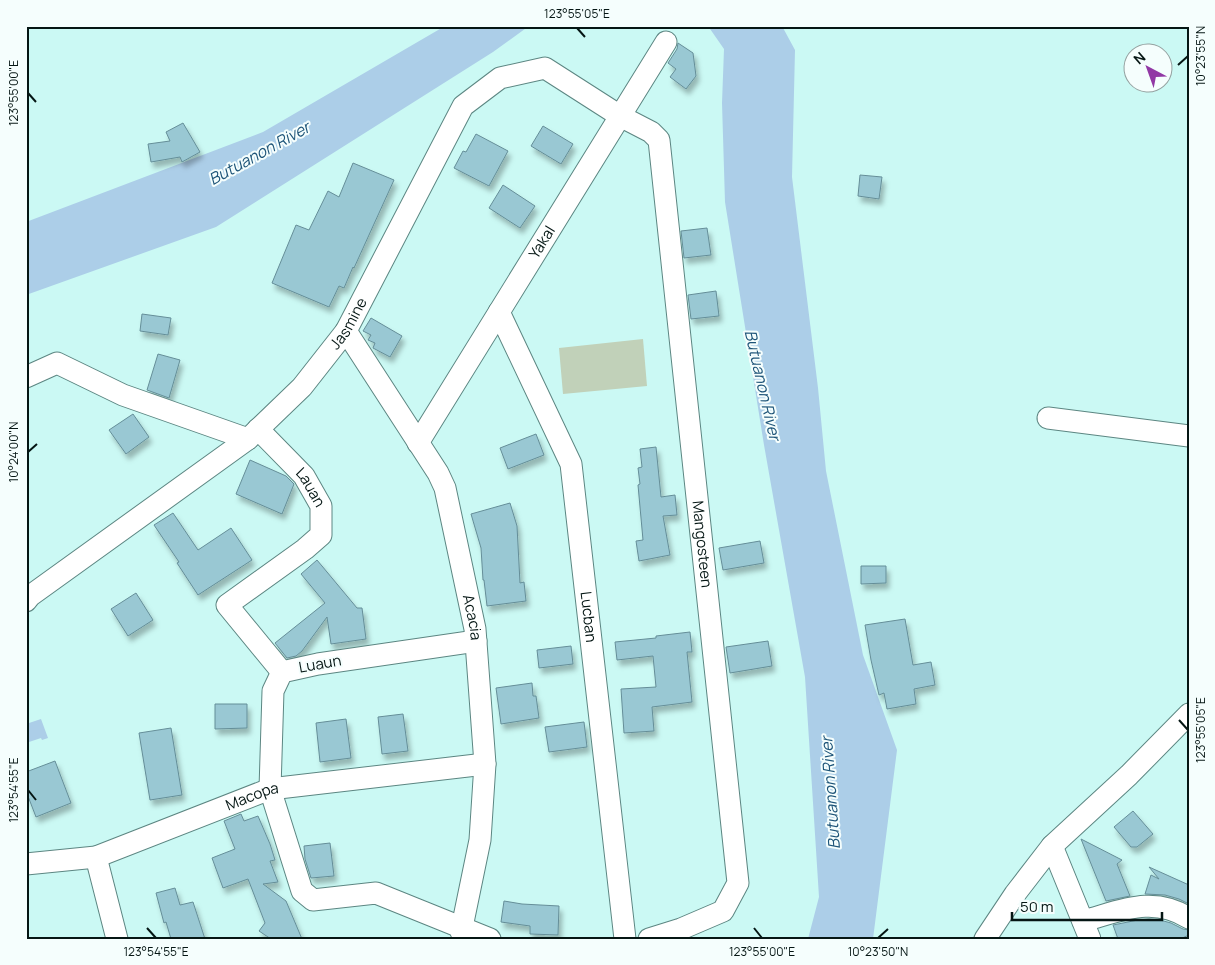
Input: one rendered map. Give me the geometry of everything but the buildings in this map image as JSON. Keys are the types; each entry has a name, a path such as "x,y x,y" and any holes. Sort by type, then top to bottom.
{"street":[{"name":"Yakal","path":"418,443 666,42"},
{"name":"Jasmine","path":"26,601 30,596 253,434 302,388 346,331 464,106 500,78 544,68 620,116"},
{"name":"Mangosteen","path":"620,116 651,132 658,140 738,883 723,911 682,929 649,939"},
{"name":"Lucban","path":"499,312 571,464 625,939"},
{"name":"Acacia","path":"346,331 438,473 445,488 473,620 485,764 480,840 459,934"},
{"path":"26,377 57,363 123,395 253,434"},
{"path":"1048,418 1189,436"},
{"name":"Lauan","path":"253,434 304,476 321,506 321,535 227,605 282,672"},
{"name":"Luaun","path":"270,789 273,691 282,672 318,664 476,641"},
{"path":"985,939 1015,894 1052,846 1129,775 1189,714"},
{"name":"Macopa","path":"26,864 96,857 270,789 485,764"},
{"path":"270,789 302,892 313,900 376,892 459,934 490,939"},
{"path":"1052,846 1087,930 1142,906 1165,907 1189,918"},
{"path":"96,857 117,939"}],"green space":[{"path":"643,339 647,386 563,394 559,348"}],"water":[{"name":"Butuanon River","path":"445,26 529,26 493,52 216,227 26,295 26,222 263,132"},
{"name":"Butuanon River","path":"708,26 782,26 795,50 792,177 818,388 826,471 863,655 897,750 873,939 808,939 819,897 805,677 764,445 725,202 722,103 724,49"},
{"path":"41,719 48,738 42,740 41,738 26,743 26,724"}]}
